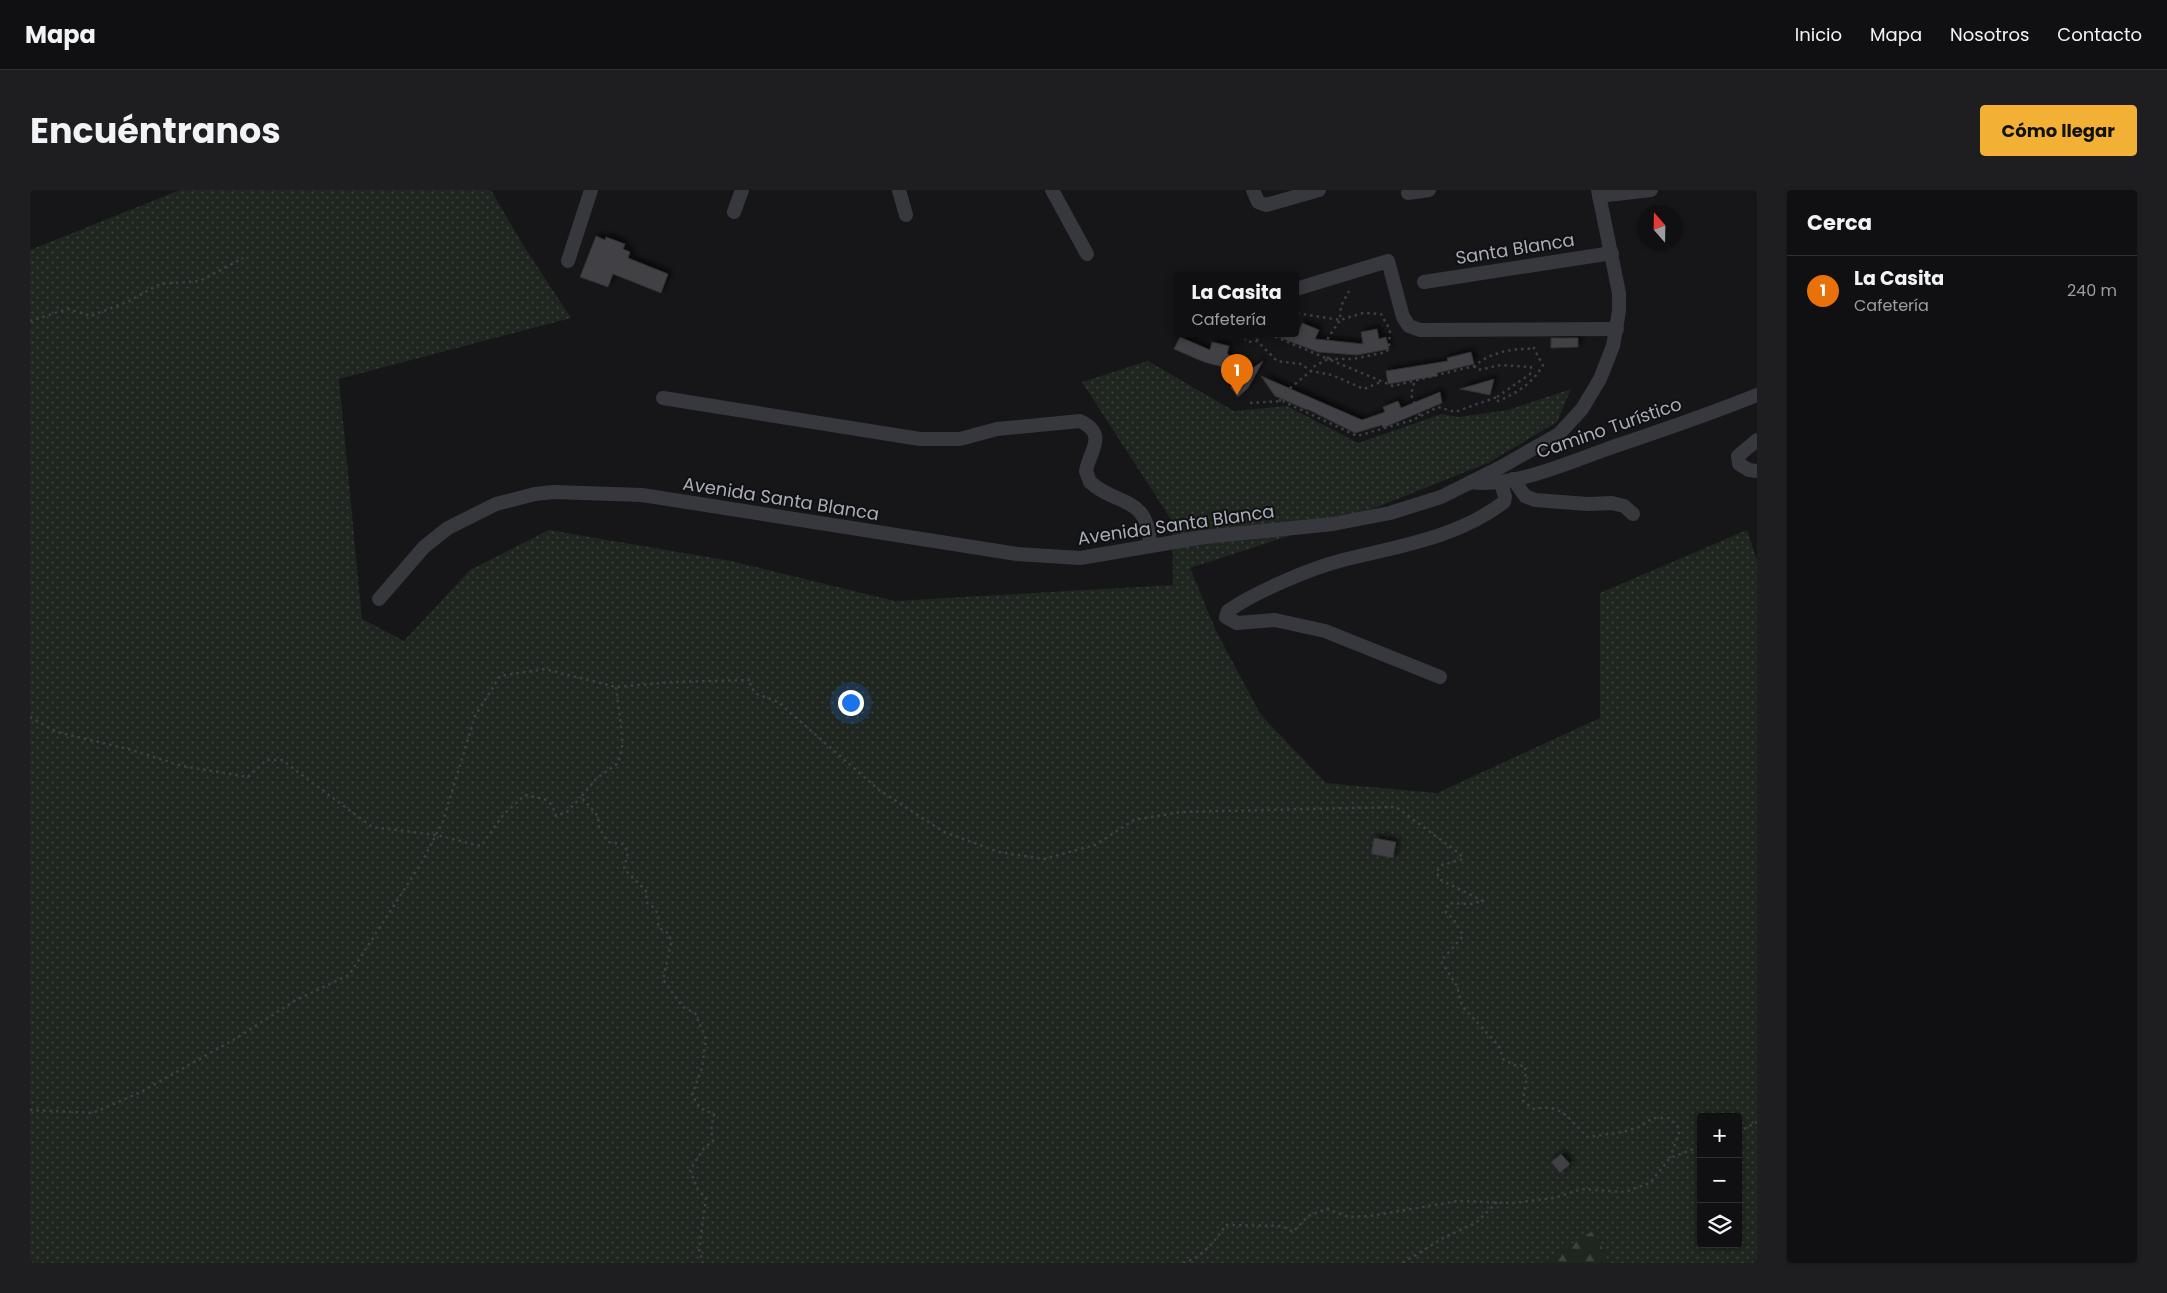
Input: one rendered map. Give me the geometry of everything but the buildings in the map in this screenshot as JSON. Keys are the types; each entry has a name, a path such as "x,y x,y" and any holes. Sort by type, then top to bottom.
{"street":[{"path":"568,261 591,190"},
{"path":"734,212 742,190"},
{"path":"899,190 906,215"},
{"path":"1052,190 1087,254"},
{"path":"1253,190 1258,202 1266,205 1319,190"},
{"path":"1408,193 1430,190"},
{"path":"1599,193 1651,190"},
{"name":"Avenida Santa Blanca","path":"379,600 424,547 454,524 496,504 535,494 554,492 642,495 1017,554 1080,558 1204,537 1352,520 1390,513 1441,497 1551,438 1571,422 1592,395 1613,346 1617,329 1619,293 1599,193"},
{"name":"Santa Blanca","path":"1424,282 1612,253"},
{"path":"1299,288 1388,262 1404,317 1409,326 1420,330 1617,329"},
{"name":"Camino Turístico","path":"1471,482 1487,484 1507,481 1655,433 1757,394"},
{"path":"662,398 920,439 960,439 998,429 1080,422 1090,428 1095,438 1096,449 1086,471 1090,482 1134,506 1148,528 1150,545"},
{"path":"1757,440 1738,456 1739,464 1749,470 1757,471"},
{"path":"1507,481 1525,496 1535,500 1588,504 1612,503 1624,506 1632,514"},
{"path":"1440,677 1325,631 1276,620 1237,623 1226,618 1228,611 1273,587 1340,561 1440,536 1463,526 1504,502 1507,481"}],"path":[{"path":"30,320 68,309 91,316 129,301 160,284 200,280 243,258"},
{"path":"1328,359 1328,338 1340,320 1341,306 1349,291"},
{"path":"1299,313 1340,320 1363,313 1381,314 1390,330 1390,348 1386,352 1353,359 1328,359 1314,367 1278,398 1282,402 1357,436 1420,416 1438,407 1455,412 1496,397 1530,374 1531,367 1501,365 1478,370 1474,366"},
{"path":"1496,397 1498,401 1512,395 1536,379 1543,365 1534,348 1536,330"},
{"path":"1242,337 1248,342 1257,342 1277,361 1301,364 1311,371 1340,378 1364,389 1382,381"},
{"path":"1257,342 1258,337"},
{"path":"1276,337 1394,386 1414,383 1474,366 1482,360 1512,348 1534,348"},
{"path":"1414,383 1411,395 1420,416"},
{"path":"1250,403 1282,402"},
{"path":"30,1110 92,1113 141,1092 235,1038 296,1000 349,975 422,862 436,835 443,821 475,716 500,676 545,669 616,687 672,682 751,680 750,686 757,694 778,702 879,790 944,832 999,852 1024,857 1044,859 1095,845 1134,820 1161,814 1396,807 1460,854 1463,859 1442,865 1436,872 1441,880 1483,901 1470,904 1449,903 1445,911 1454,920 1463,936 1441,961 1457,986 1462,1006 1499,1046 1504,1059 1514,1065 1525,1066 1526,1082 1523,1101 1534,1108 1546,1106 1561,1110 1587,1137 1623,1132 1639,1127 1653,1118 1670,1118 1678,1126 1679,1133 1670,1158 1650,1183 1625,1192 1582,1189 1554,1198 1496,1202 1458,1201 1370,1216 1348,1216 1327,1209 1308,1216 1293,1232 1282,1226 1226,1226 1212,1244 1190,1261 1183,1263"},
{"path":"30,716 58,732 132,750 192,768 248,777 266,760 282,760 372,828 436,835 481,846 504,814 525,795 545,798 553,805 556,816 568,811 596,779 618,762 622,734 616,687"},
{"path":"581,797 598,816 599,828 608,842 623,844 628,852 624,869 647,892 646,902 656,909 659,914 658,927 670,934 671,943 663,980 683,1007 695,1013 706,1039 702,1068 692,1096 700,1108 714,1114 711,1130 713,1141 704,1148 690,1170 698,1190 706,1198 699,1249 703,1263"},
{"path":"1742,1130 1757,1122"},
{"path":"1670,1158 1697,1148"},
{"path":"1403,1263 1443,1238 1476,1223 1496,1202"}],"green space":[{"path":"180,190 491,190 523,245 571,318 339,379 362,619 404,641 470,570 549,530 731,561 895,601 1173,585 1172,521 1082,382 1148,361 1234,411 1287,406 1358,443 1442,414 1458,417 1508,410 1571,389 1557,422 1488,463 1372,509 1190,568 1216,631 1261,715 1326,783 1437,793 1600,718 1600,593 1747,530 1757,560 1757,1263 30,1263 30,250"},
{"path":"1594,1230 1609,1263 1541,1263"}],"place":[{"name":"La Casita","path":"1237,395"}]}
